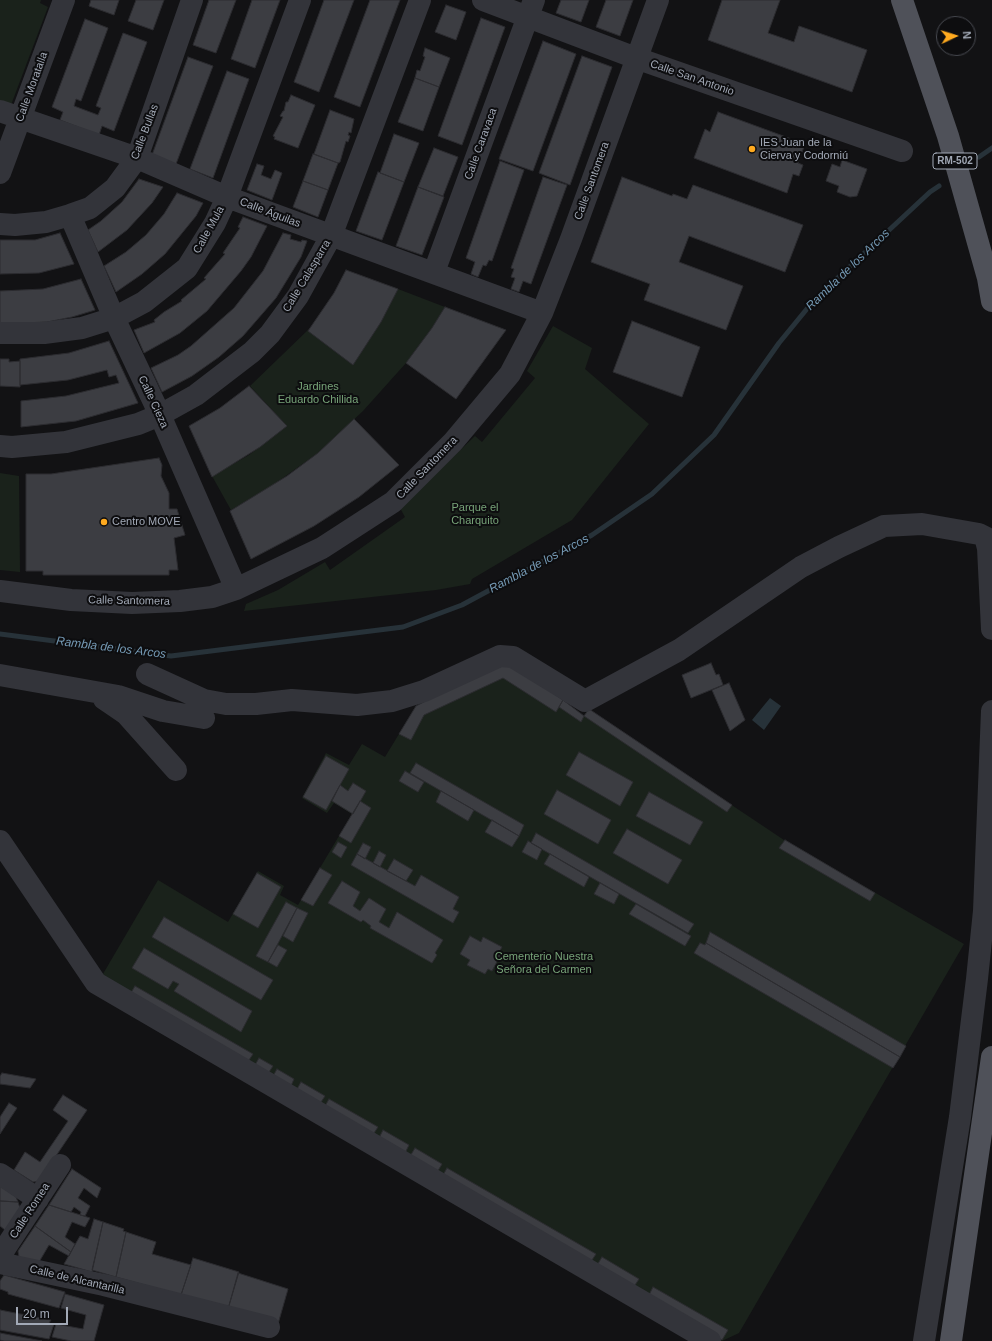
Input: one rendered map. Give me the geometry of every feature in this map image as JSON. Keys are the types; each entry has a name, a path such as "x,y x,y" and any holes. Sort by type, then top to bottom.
{"main road":[{"path":"890,0 908,22"},
{"name":"RM-502","path":"902,0 908,22 948,136 988,278 992,301"},
{"path":"951,1341 992,1057"}],"street":[{"name":"Calle Moratalla","path":"0,173 64,0"},
{"name":"Calle Bullas","path":"0,224 15,225 46,222 70,215 90,208 115,188 137,158 192,0"},
{"name":"Calle Mula","path":"0,333 59,331 82,328 114,318 144,302 187,268 215,223 227,197 300,0"},
{"name":"Calle Calasparra","path":"0,446 12,447 66,442 138,424 160,415 196,395 252,352 270,334 298,296 331,236 420,0"},
{"name":"Calle San Antonio","path":"483,0 531,8 636,58 902,151"},
{"name":"Calle Santomera","path":"0,592 70,600 132,603 180,601 204,598 236,589 322,548 393,502 453,442 510,374 542,313 571,239 658,0"},
{"name":"Calle Caravaca","path":"434,272 531,8"},
{"name":"Calle Águilas","path":"0,111 137,158 227,197 542,313"},
{"name":"Calle Cieza","path":"70,215 114,318 160,415 236,589"},
{"path":"147,674 204,700 226,704 256,704 292,700 356,705 392,701 424,691 500,656 513,658 584,701 679,650 801,567 884,526 922,524 979,534 985,537 988,548 992,629"},
{"path":"0,675 118,696 163,711 204,718"},
{"path":"94,692 126,714 176,770"},
{"path":"924,1341 961,1110 977,979 984,911 992,711"},
{"path":"0,842 96,983 710,1341"},
{"name":"Calle Romea","path":"0,1256 60,1165"},
{"path":"0,1174 38,1199"},
{"name":"Calle de Alcantarilla","path":"0,1263 104,1285 269,1327"}],"green space":[{"path":"0,0 41,0 40,3 48,7 11,105 0,101"},
{"name":"Jardines Eduardo Chillida","path":"398,289 445,307 432,328 406,363 363,411 318,453 273,485 231,510 212,476 249,455 287,426 250,386 309,329 308,331 353,365 381,322"},
{"name":"Parque el Charquito","path":"553,326 592,348 585,369 649,424 572,520 472,579 470,584 436,590 244,611 246,604 278,590 325,562 330,570 405,517 400,508 475,436 482,442 535,378 527,371"},
{"path":"0,473 19,476 20,572 0,570"},
{"name":"Cementerio Nuestra Señora del Carmen","path":"510,664 584,716 588,709 784,840 964,944 739,1333 722,1341 100,979 158,880 228,922 258,871 284,886 280,895 298,905 352,814 334,803 327,813 302,798 326,753 349,765 362,744 385,757 416,706"}],"shaded area":[{"path":"770,698 781,706 764,730 752,720"}],"building":[{"path":"91,0 119,0 114,15 89,6"},
{"path":"136,0 164,0 153,30 128,21"},
{"path":"209,0 236,0 216,53 193,45"},
{"path":"252,0 280,0 255,68 231,59"},
{"path":"324,0 354,0 319,92 294,82"},
{"path":"370,0 400,0 360,107 334,97"},
{"path":"561,0 589,0 581,22 556,13"},
{"path":"606,0 633,0 620,36 596,27"},
{"path":"722,0 780,0 768,33 794,42 799,26 867,50 852,92 708,40"},
{"path":"446,5 466,12 456,40 435,32"},
{"path":"481,18 505,27 462,145 438,136"},
{"path":"85,19 108,28 81,101 76,99 74,106 98,115 101,108 96,106 123,33 147,42 114,131 102,126 99,135 60,120 63,112 52,107"},
{"path":"543,41 576,54 533,171 499,159"},
{"path":"425,48 450,58 439,87 415,78 417,70 420,71 425,57 423,56"},
{"path":"582,56 612,67 570,185 539,173"},
{"path":"188,57 213,66 176,164 152,155"},
{"path":"227,71 249,79 213,178 190,169"},
{"path":"415,78 439,87 423,131 398,122"},
{"path":"291,95 315,105 298,148 274,139 275,137 273,136 283,117 280,116 284,111 286,102 288,102"},
{"path":"330,110 354,119 351,133 349,132 348,135 350,136 348,142 346,141 340,162 338,163 314,154"},
{"path":"718,112 805,144 798,163 803,165 799,176 793,174 787,193 694,158 705,129 710,132"},
{"path":"394,134 419,143 404,182 380,173"},
{"path":"434,148 458,157 443,196 418,187"},
{"path":"313,154 338,163 328,190 303,181"},
{"path":"842,160 867,169 857,196 850,197 837,192 839,186 826,181 832,164 840,167"},
{"path":"500,161 524,170 492,261 489,260 486,266 483,265 478,277 471,274 475,262 466,258"},
{"path":"257,164 264,166 261,175 271,179 275,170 282,173 272,200 247,190"},
{"path":"378,172 404,182 382,240 356,231"},
{"path":"543,177 567,185 531,284 523,281 519,292 511,289 515,278 511,277 514,269 511,268"},
{"path":"622,177 672,196 673,194 687,199 693,185 803,225 785,272 689,236 679,262 743,286 726,330 644,300 650,284 591,262"},
{"path":"139,179 163,187 152,203 127,230 98,252 88,230 101,221 122,202"},
{"path":"303,181 328,190 318,217 293,207"},
{"path":"418,187 444,197 422,255 396,246"},
{"path":"177,193 203,203 196,216 165,254 142,274 116,292 104,266 126,252 146,235 164,214"},
{"path":"243,217 267,226 251,257 241,271 207,311 180,333 144,353 134,330 155,322 154,320 182,301 181,300 206,279 204,278 225,254 223,253 240,228 238,227"},
{"path":"60,233 74,264 39,273 0,274 0,240 35,240"},
{"path":"283,233 291,235 290,239 301,242 302,240 307,241 301,257 276,298 243,336 219,357 192,376 162,392 151,368 178,355 191,346 234,308 263,271"},
{"path":"346,270 398,289 381,322 353,365 308,331 334,293"},
{"path":"81,279 95,310 72,317 47,322 0,324 0,291 43,289"},
{"path":"445,307 506,330 456,399 406,363 432,328"},
{"path":"632,321 700,347 682,397 613,372"},
{"path":"109,341 138,403 76,421 21,427 21,401 66,396 119,383 116,375 109,377 107,370 68,380 20,385 20,359 69,353"},
{"path":"0,359 9,359 9,362 20,361 20,387 0,386"},
{"path":"249,386 287,426 260,447 212,477 189,426 220,408"},
{"path":"354,419 399,465 359,497 314,526 251,559 230,511 287,476 318,453"},
{"name":"Centro MOVE","path":"159,458 162,465 161,476 169,493 169,509 177,509 185,535 174,538 178,570 169,570 169,575 43,575 43,571 26,571 26,474 51,474"},
{"path":"499,663 510,664 563,700 556,712 503,678 424,715 411,740 399,734 416,706"},
{"path":"711,663 716,675 719,674 723,685 691,698 682,675"},
{"path":"729,683 745,720 730,731 712,690"},
{"path":"563,700 584,716 581,722 559,707"},
{"path":"589,709 732,805 727,812 584,716"},
{"path":"579,752 633,782 620,806 566,775"},
{"path":"326,756 349,769 326,810 303,797"},
{"path":"416,763 524,825 519,836 410,773"},
{"path":"405,771 424,782 418,792 399,781"},
{"path":"353,783 366,791 353,814 332,801 340,785 348,791"},
{"path":"557,790 611,820 598,844 544,814"},
{"path":"441,791 474,810 468,821 436,802"},
{"path":"649,792 703,822 690,845 636,816"},
{"path":"360,801 371,808 351,843 339,836"},
{"path":"492,820 519,836 512,847 485,832"},
{"path":"627,829 682,860 668,884 613,853"},
{"path":"536,833 694,924 688,933 531,843"},
{"path":"785,840 875,893 870,901 779,848"},
{"path":"528,841 542,849 537,860 522,852"},
{"path":"338,842 347,847 341,858 332,852"},
{"path":"363,843 371,847 365,859 357,854"},
{"path":"379,851 386,855 380,867 373,863"},
{"path":"357,854 415,886 421,875 459,897 453,909 459,912 453,923 351,865"},
{"path":"550,854 589,877 584,887 544,864"},
{"path":"394,859 413,870 406,881 387,871"},
{"path":"320,868 332,875 313,906 301,900"},
{"path":"257,873 281,887 258,928 233,914"},
{"path":"342,881 360,892 353,906 360,911 369,898 386,909 379,922 389,928 397,912 443,940 435,953 437,955 432,963 370,928 371,926 363,920 361,922 328,903"},
{"path":"600,883 619,894 614,904 594,894"},
{"path":"286,902 297,908 268,962 256,956"},
{"path":"636,904 691,936 685,946 629,914"},
{"path":"297,908 308,913 293,942 283,936"},
{"path":"164,917 273,980 261,1000 152,937"},
{"path":"710,932 906,1046 900,1057 706,943"},
{"path":"470,936 481,942 483,937 502,947 499,952 501,954 492,971 488,969 485,974 467,965 470,960 460,954"},
{"path":"700,943 705,945 706,943 900,1057 893,1068 694,953"},
{"path":"278,945 287,950 277,967 268,962"},
{"path":"144,948 252,1011 241,1032 174,991 179,984 173,981 168,989 132,968"},
{"path":"135,986 253,1054 247,1063 129,996"},
{"path":"259,1058 273,1066 267,1075 254,1067"},
{"path":"277,1069 294,1079 290,1088 272,1078"},
{"path":"2,1073 36,1079 30,1088 0,1084 0,1076"},
{"path":"301,1082 325,1096 319,1105 296,1091"},
{"path":"63,1095 87,1110 39,1181 33,1182 14,1170 25,1152 40,1162 68,1121 53,1110"},
{"path":"329,1099 378,1127 372,1136 324,1108"},
{"path":"9,1103 17,1108 0,1134 0,1117"},
{"path":"383,1130 409,1145 404,1155 378,1140"},
{"path":"415,1148 442,1164 436,1174 409,1158"},
{"path":"447,1168 596,1254 590,1263 442,1177"},
{"path":"72,1169 101,1188 97,1198 84,1188 78,1198 90,1206 85,1216 80,1215 81,1212 74,1207 71,1212 49,1205"},
{"path":"0,1186 16,1197 18,1202 0,1201"},
{"path":"0,1201 18,1202 20,1208 5,1230 0,1226"},
{"path":"49,1205 90,1218 85,1227 72,1222 65,1237 75,1244 71,1252 35,1226"},
{"path":"94,1219 103,1222 92,1272 64,1264 80,1236 88,1239"},
{"path":"103,1222 124,1229 123,1231 126,1232 116,1277 92,1270"},
{"path":"35,1226 71,1252 69,1256 49,1245 39,1262 19,1257 18,1251"},
{"path":"126,1232 156,1242 152,1254 191,1265 181,1295 116,1277"},
{"path":"602,1257 639,1279 633,1288 596,1267"},
{"path":"193,1258 239,1272 228,1309 181,1295"},
{"path":"238,1273 288,1289 278,1324 228,1309"},
{"path":"4,1275 65,1292 59,1308 8,1294 8,1292 0,1289 0,1281"},
{"path":"653,1287 728,1330 722,1340 648,1297"},
{"path":"65,1294 104,1305 94,1341 71,1341 52,1337 56,1324 83,1329 86,1315 61,1308"},
{"path":"0,1310 51,1320 49,1323 54,1324 49,1339 0,1330"},
{"path":"0,1333 42,1341 4,1341 0,1340"}],"waterway":[{"name":"Rambla de los Arcos","path":"979,157 992,148"},
{"name":"Rambla de los Arcos","path":"0,634 171,656 403,627 462,605 592,535 652,494 714,435 779,343 815,299 930,192 939,186"}],"place":[{"name":"IES Juan de la Cierva y Codorniú","path":"752,149"},
{"name":"Centro MOVE","path":"104,522"}]}
